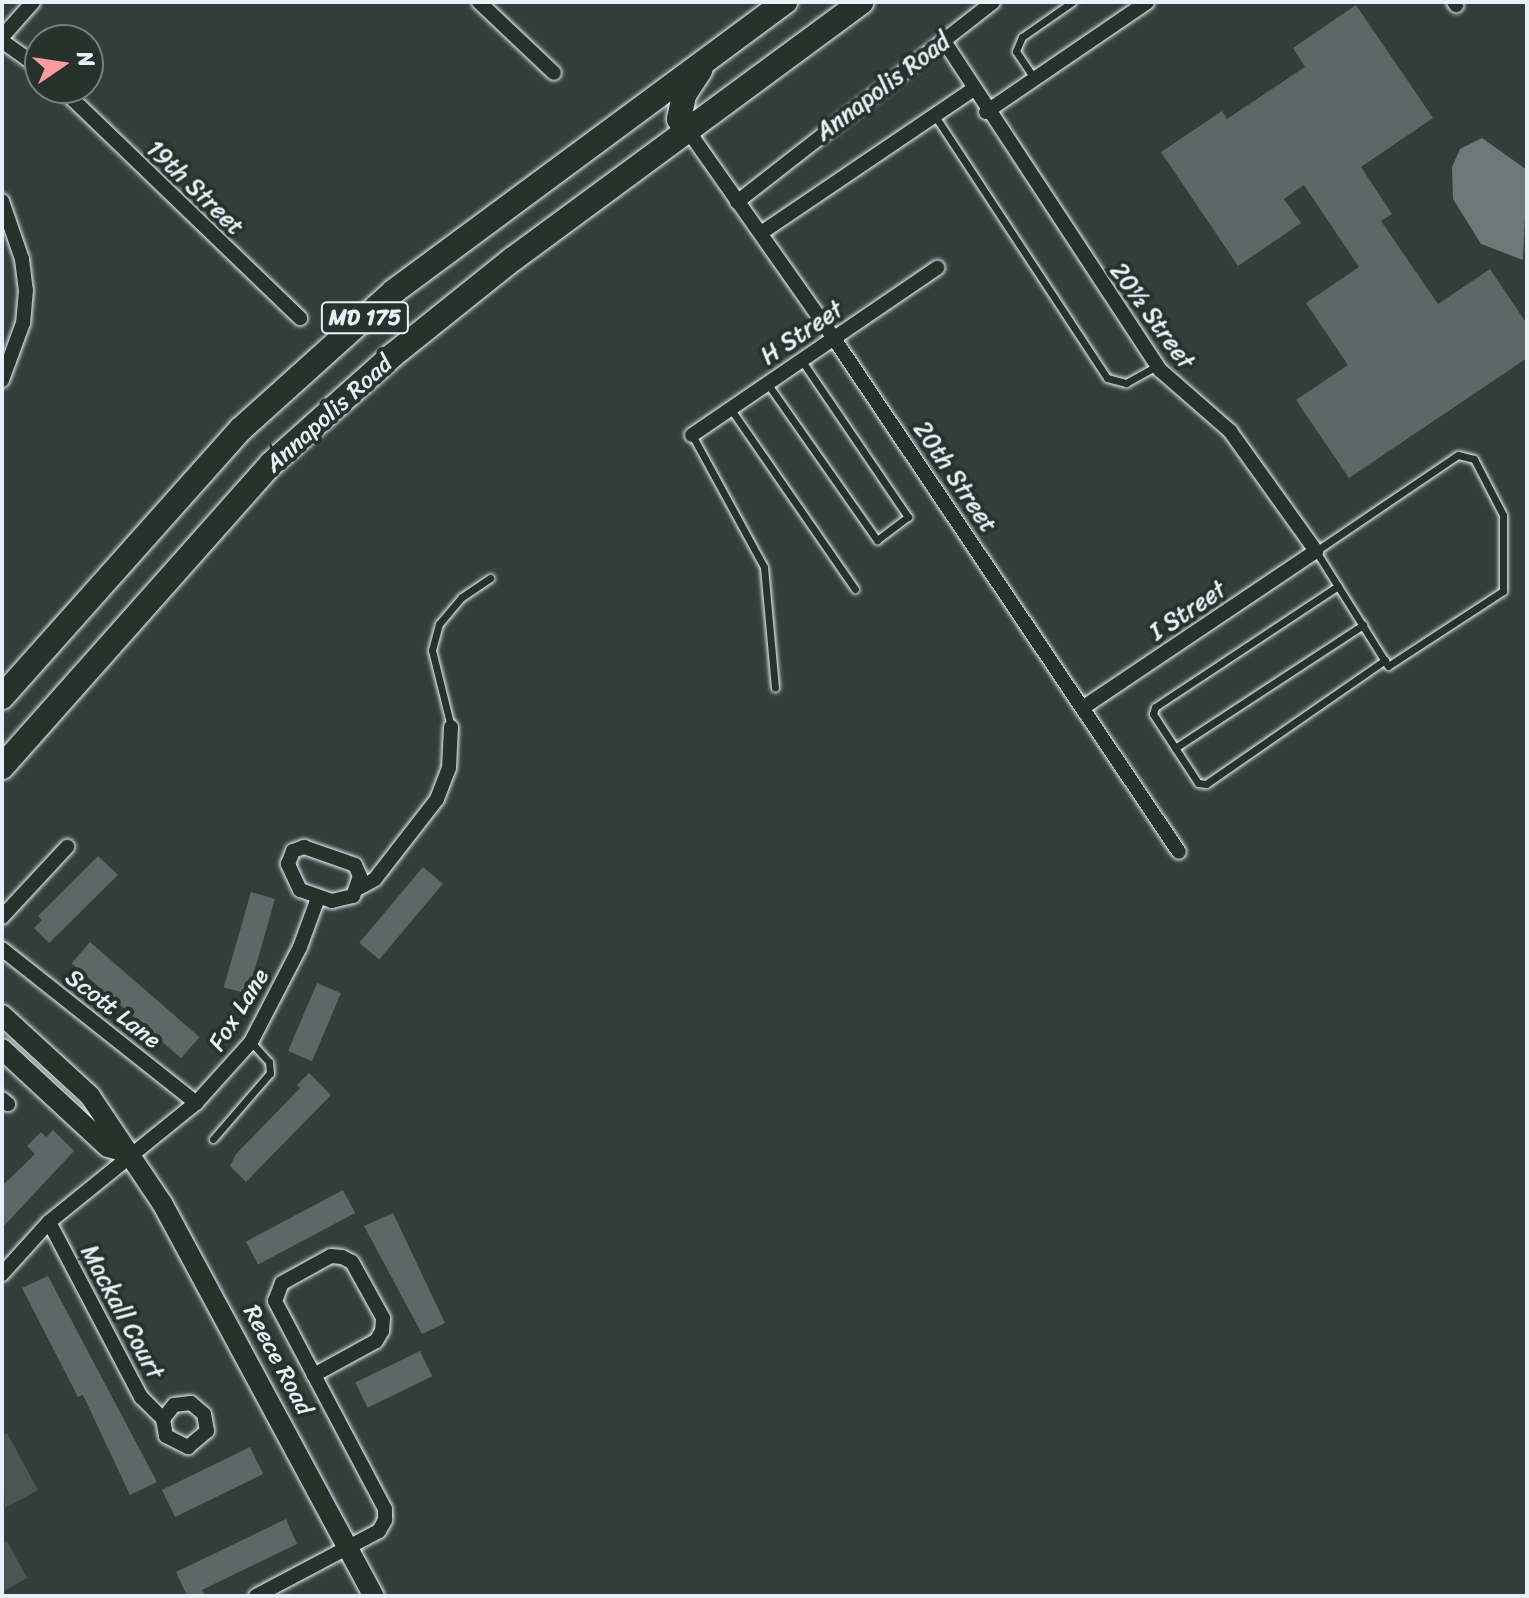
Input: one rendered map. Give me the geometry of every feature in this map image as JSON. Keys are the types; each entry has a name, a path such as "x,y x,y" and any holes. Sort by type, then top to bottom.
{"main road":[{"name":"Annapolis Road","path":"2,697 141,538 276,397 393,292 785,2"},
{"name":"Annapolis Road","path":"2,767 271,464 393,355 513,259 861,2"},
{"path":"689,132 679,119 684,95 705,61"},
{"name":"Reece Road","path":"2,1015 90,1096 129,1153 191,1252 374,1596"},
{"name":"Reece Road","path":"2,1049 108,1147 129,1153"}],"street":[{"path":"24,56 2,39 33,2"},
{"path":"479,2 554,73"},
{"name":"Annapolis Road","path":"737,202 993,2"},
{"path":"986,112 1147,2"},
{"name":"20½ Street","path":"944,41 986,112 1157,366 1244,447 1316,551"},
{"path":"761,233 974,89"},
{"name":"19th Street","path":"78,104 300,318"},
{"name":"20th Street","path":"689,132 833,337 1179,852"},
{"path":"2,201 22,259 26,290 23,323 2,380"},
{"name":"H Street","path":"692,435 937,268"},
{"name":"I Street","path":"1084,707 1316,551"},
{"path":"359,888 355,865 304,847 293,851 291,877 300,890 318,898 344,900 375,879 437,799 449,768 451,727"},
{"path":"2,917 67,847"},
{"name":"Fox Lane","path":"2,1274 49,1222 129,1153 196,1103 251,1042 295,959 318,898"},
{"name":"Scott Lane","path":"2,949 196,1103"},
{"name":"Mackall Court","path":"49,1222 141,1397 163,1419"},
{"path":"256,1596 279,1591 379,1531 385,1509 314,1375 275,1301 276,1291 331,1256 342,1257 352,1262 383,1318 382,1331 376,1341 314,1375"}],"lane":[{"path":"1034,78 1016,51 1022,37 1072,2"},
{"path":"935,116 1107,378 1126,383 1157,366"},
{"path":"767,383 877,540 908,517 801,359"},
{"path":"730,408 855,589"},
{"path":"692,435 764,567 775,688"},
{"path":"1458,455 1474,459 1503,515 1503,591 1388,666 1316,551 1458,455"},
{"path":"451,727 432,650 439,624 462,597 490,578"},
{"path":"1338,586 1155,707 1153,714 1198,783 1206,784 1385,660"},
{"path":"1175,748 1363,625"},
{"path":"213,1139 270,1073 263,1052 251,1042"}],"shaded area":[{"path":"1482,138 1527,170 1523,260 1481,244 1453,199 1452,167 1460,149"},
{"path":"7,1433 38,1490 5,1508 2,1435"},
{"path":"7,1541 27,1578 2,1592 2,1544"}],"building":[{"path":"1356,5 1433,118 1361,167 1392,214 1381,221 1438,304 1490,269 1527,324 1527,358 1349,478 1296,400 1348,365 1306,303 1359,267 1304,185 1284,199 1301,223 1238,266 1161,152 1222,111 1227,119 1305,67 1293,48"},
{"path":"98,856 118,875 49,943 34,928 42,920 38,916"},
{"path":"423,867 443,884 379,960 359,943"},
{"path":"251,892 275,899 248,994 224,987"},
{"path":"90,942 199,1037 181,1058 72,963"},
{"path":"317,983 341,993 312,1061 288,1051"},
{"path":"309,1073 331,1095 246,1182 230,1166 236,1154 300,1088 297,1085"},
{"path":"53,1130 74,1151 2,1228 2,1186 35,1154 27,1146 41,1132 46,1137"},
{"path":"343,1190 355,1213 258,1265 246,1242"},
{"path":"393,1213 445,1323 422,1334 364,1226"},
{"path":"48,1276 157,1482 130,1495 83,1395 78,1397 22,1288"},
{"path":"420,1351 432,1376 368,1408 355,1383"},
{"path":"250,1447 263,1474 175,1517 162,1490"},
{"path":"286,1519 297,1544 202,1590 205,1596 187,1596 176,1572"}]}
